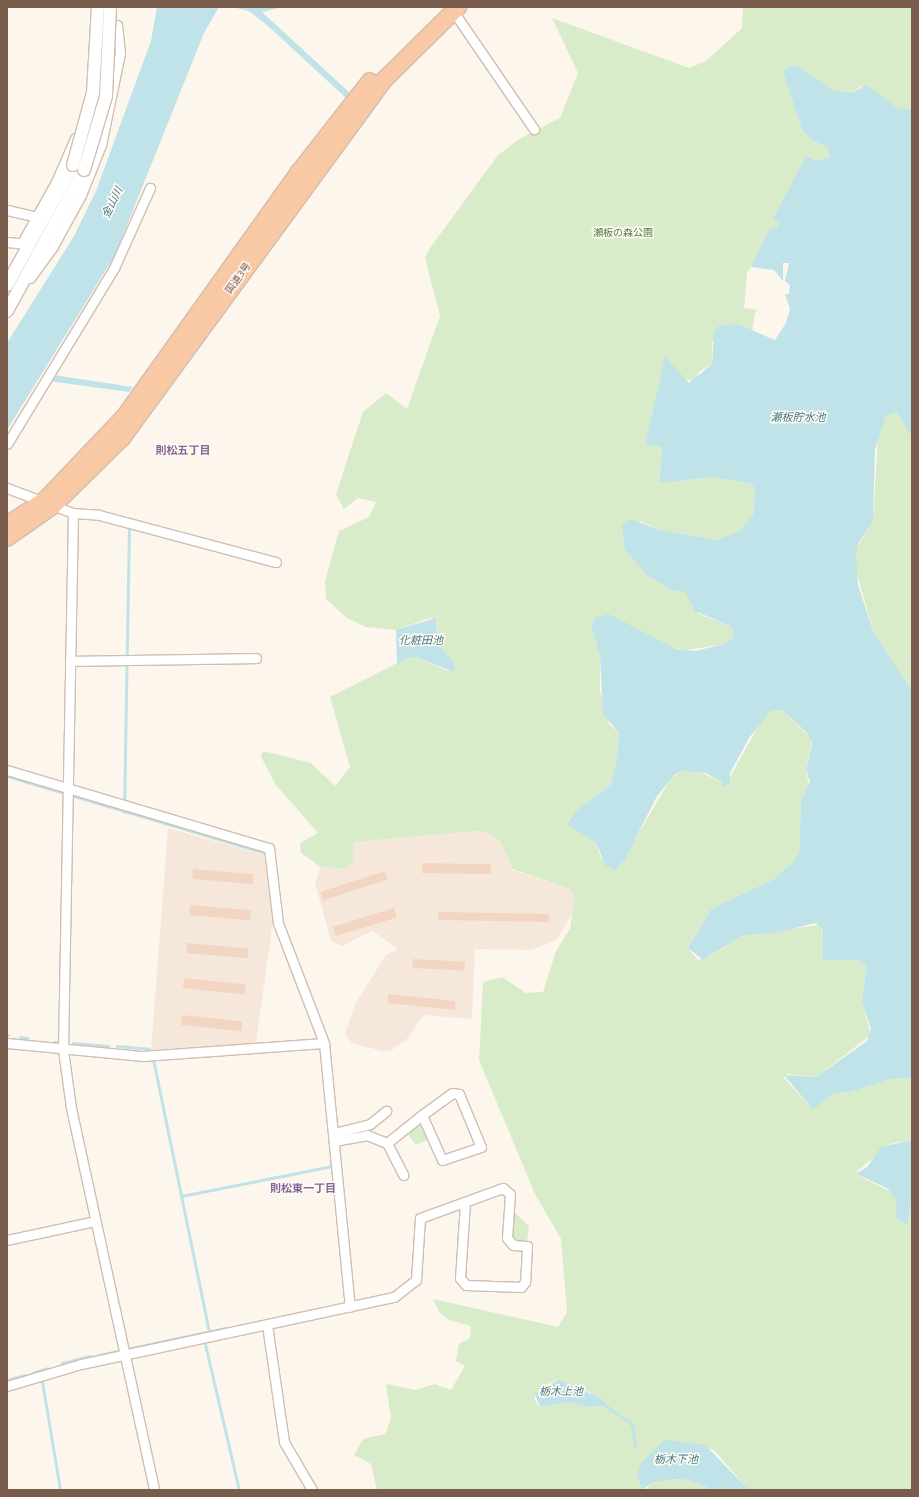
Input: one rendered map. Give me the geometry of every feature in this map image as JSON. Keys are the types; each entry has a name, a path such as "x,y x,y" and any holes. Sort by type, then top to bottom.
{"highway":[{"name":"国道3号","path":"7,538 50,503 125,416 350,106 395,52 451,8"},
{"name":"国道3号","path":"7,524 50,503"}],"street":[{"path":"26,243 73,165 93,93 98,7"},
{"path":"10,307 84,170 106,96 110,7"},
{"path":"451,8 534,129"},
{"path":"7,284 70,153 80,122 100,22 117,25 120,60 101,145 81,195 52,248 10,307"},
{"path":"7,444 114,268 150,188"},
{"path":"7,210 38,217"},
{"path":"7,242 26,243"},
{"path":"7,488 50,503 73,513 99,515 276,562"},
{"path":"73,513 63,1050 95,1221 154,1490"},
{"path":"70,661 256,658"},
{"path":"7,770 125,807 269,848 278,923 324,1043 350,1307"},
{"path":"7,1043 63,1050 143,1056 324,1043"},
{"path":"387,1143 422,1115 452,1093 459,1094 481,1147 442,1160 422,1115"},
{"path":"334,1137 370,1124 386,1111"},
{"path":"334,1137 367,1135 387,1143 403,1175"},
{"path":"7,1386 124,1355 394,1297 416,1280 420,1218 503,1188 510,1194 507,1238 513,1245 527,1246 525,1282 521,1288 466,1284 460,1278 465,1203"},
{"path":"7,1240 95,1221"},
{"path":"267,1325 284,1442 312,1490"}],"shaded area":[{"path":"168,828 264,855 273,920 256,1043 151,1050"},
{"path":"476,831 489,833 501,842 512,870 568,888 575,896 576,907 557,939 532,950 475,949 472,1019 424,1015 408,1038 392,1050 382,1051 352,1043 345,1034 355,1004 386,955 398,949 372,931 342,946 331,941 315,883 321,866 344,869 354,842"}],"green space":[{"name":"瀬板の森公園","path":"743,7 912,7 912,109 899,109 862,86 851,93 833,90 795,66 813,141 826,146 830,156 817,161 807,156 773,219 779,223 777,228 747,273 744,308 756,309 752,331 712,342 712,364 700,371 694,381 685,379 646,446 657,445 662,448 659,481 663,483 714,477 751,484 755,489 753,515 739,531 716,540 657,529 640,521 625,550 651,578 671,590 685,592 699,614 732,627 734,637 725,644 687,650 668,647 609,614 591,627 600,656 600,691 609,724 619,733 617,760 610,785 576,811 568,822 596,843 601,858 618,868 671,778 682,771 700,772 722,782 724,788 766,712 777,708 782,710 812,739 806,770 809,786 801,801 799,852 792,863 774,879 711,909 688,948 698,960 709,957 743,935 820,925 824,934 823,960 859,960 866,966 862,1003 871,1035 816,1077 786,1074 784,1078 813,1110 834,1093 851,1092 890,1079 912,1078 912,1140 890,1144 857,1171 857,1175 891,1192 896,1200 896,1218 907,1225 912,1200 912,1490 754,1490 745,1486 714,1450 691,1444 637,1475 642,1490 377,1490 371,1464 354,1455 363,1439 385,1434 391,1419 386,1384 416,1390 435,1384 451,1390 465,1366 456,1361 459,1344 470,1338 471,1326 449,1320 440,1313 433,1299 558,1327 567,1312 561,1239 535,1194 479,1060 483,982 502,977 526,993 543,992 556,951 570,929 575,896 568,888 512,869 501,842 489,833 476,831 354,842 353,861 345,869 319,866 301,853 300,843 318,833 276,785 261,757 263,751 311,763 335,786 350,767 330,697 407,658 416,657 448,671 438,644 437,621 430,618 396,630 366,627 347,618 326,599 325,581 339,531 369,517 376,502 358,498 344,509 336,494 363,412 386,393 407,409 440,316 425,258 430,248 498,155 521,138 560,118 578,73 552,18 689,68 706,61 742,28","holes":["559,1379 589,1392 606,1404 588,1407 567,1402 539,1407 534,1398 541,1387"]},
{"path":"897,412 912,438 912,691 873,631 856,571 856,549 873,521 878,437 886,416"},
{"path":"421,1124 427,1140 416,1145 408,1134"},
{"path":"512,1210 529,1226 527,1241 514,1241 511,1237"},
{"path":"673,1479 689,1480 713,1490 645,1490 652,1483"}],"water":[{"name":"金山川","path":"157,7 219,7 204,33 115,255 7,430 7,343 74,236 96,191 151,41"},
{"path":"232,7 283,7 262,12 349,92 346,98 267,25 249,11"},
{"name":"瀬板貯水池","path":"791,66 799,67 833,90 851,93 867,85 899,109 912,109 912,438 897,412 886,416 875,449 873,521 858,544 856,556 858,585 873,631 912,691 912,1078 890,1079 851,1092 834,1093 813,1110 784,1075 816,1077 867,1041 871,1029 862,1003 866,966 859,960 823,960 823,929 815,923 775,933 743,935 703,960 688,948 711,909 774,879 792,863 799,852 801,801 810,782 806,770 812,743 807,733 782,710 771,710 749,738 730,773 730,783 723,788 722,782 706,773 682,771 674,775 657,796 625,859 615,870 606,866 596,843 567,824 576,811 610,785 617,760 619,733 603,714 600,656 591,627 595,618 609,614 676,649 695,651 725,644 734,637 732,627 695,611 685,592 671,590 648,576 625,550 622,525 631,519 657,529 716,540 739,531 753,515 755,489 751,484 714,477 663,483 659,481 662,448 657,445 645,446 665,357 689,383 712,364 714,332 719,326 738,324 775,340 786,323 790,309 785,294 789,294 790,285 785,281 789,263 783,263 783,281 774,270 751,267 770,228 777,227 779,223 773,219 806,156 817,161 830,156 826,146 813,141 802,129 783,71"},
{"path":"53,375 133,387 129,392 49,381"},
{"name":"化粧田池","path":"436,618 438,644 454,663 454,672 416,657 407,658 397,665 396,630"},
{"path":"912,1140 912,1200 907,1225 896,1218 896,1200 887,1188 856,1174 867,1167 881,1147"},
{"name":"栃木上池","path":"559,1379 602,1399 607,1405 588,1407 567,1402 540,1407 535,1394"},
{"name":"栃木下池","path":"665,1440 705,1445 745,1486 754,1490 713,1490 689,1480 673,1479 652,1483 642,1490 637,1475 640,1464"}],"building":[{"path":"422,863 491,864 491,874 422,873"},
{"path":"193,869 254,874 253,884 192,879"},
{"path":"385,871 388,880 323,901 320,892"},
{"path":"190,905 251,910 250,920 189,915"},
{"path":"394,908 397,918 336,936 333,927"},
{"path":"438,912 549,914 549,922 438,920"},
{"path":"187,943 249,948 248,958 186,953"},
{"path":"413,959 465,962 464,971 413,968"},
{"path":"184,978 246,984 245,994 183,988"},
{"path":"388,994 456,1001 455,1010 387,1003"},
{"path":"182,1015 243,1021 242,1031 181,1025"}],"waterway":[{"path":"124,812 129,526"},
{"path":"7,776 265,853"},
{"path":"20,1037 28,1038"},
{"path":"54,1042 59,1042"},
{"path":"73,1043 108,1046"},
{"path":"117,1046 149,1049"},
{"path":"153,1059 209,1331"},
{"path":"181,1196 332,1166"},
{"path":"238,1326 261,1321"},
{"path":"99,1355 225,1328"},
{"path":"205,1344 239,1490"},
{"path":"62,1363 90,1356"},
{"path":"32,1373 47,1368"},
{"path":"7,1380 24,1375"},
{"path":"42,1381 60,1490"},
{"path":"603,1404 632,1424 635,1447"}],"district":[{"name":"則松五丁目","path":"183,451"},
{"name":"則松東一丁目","path":"303,1189"}]}
